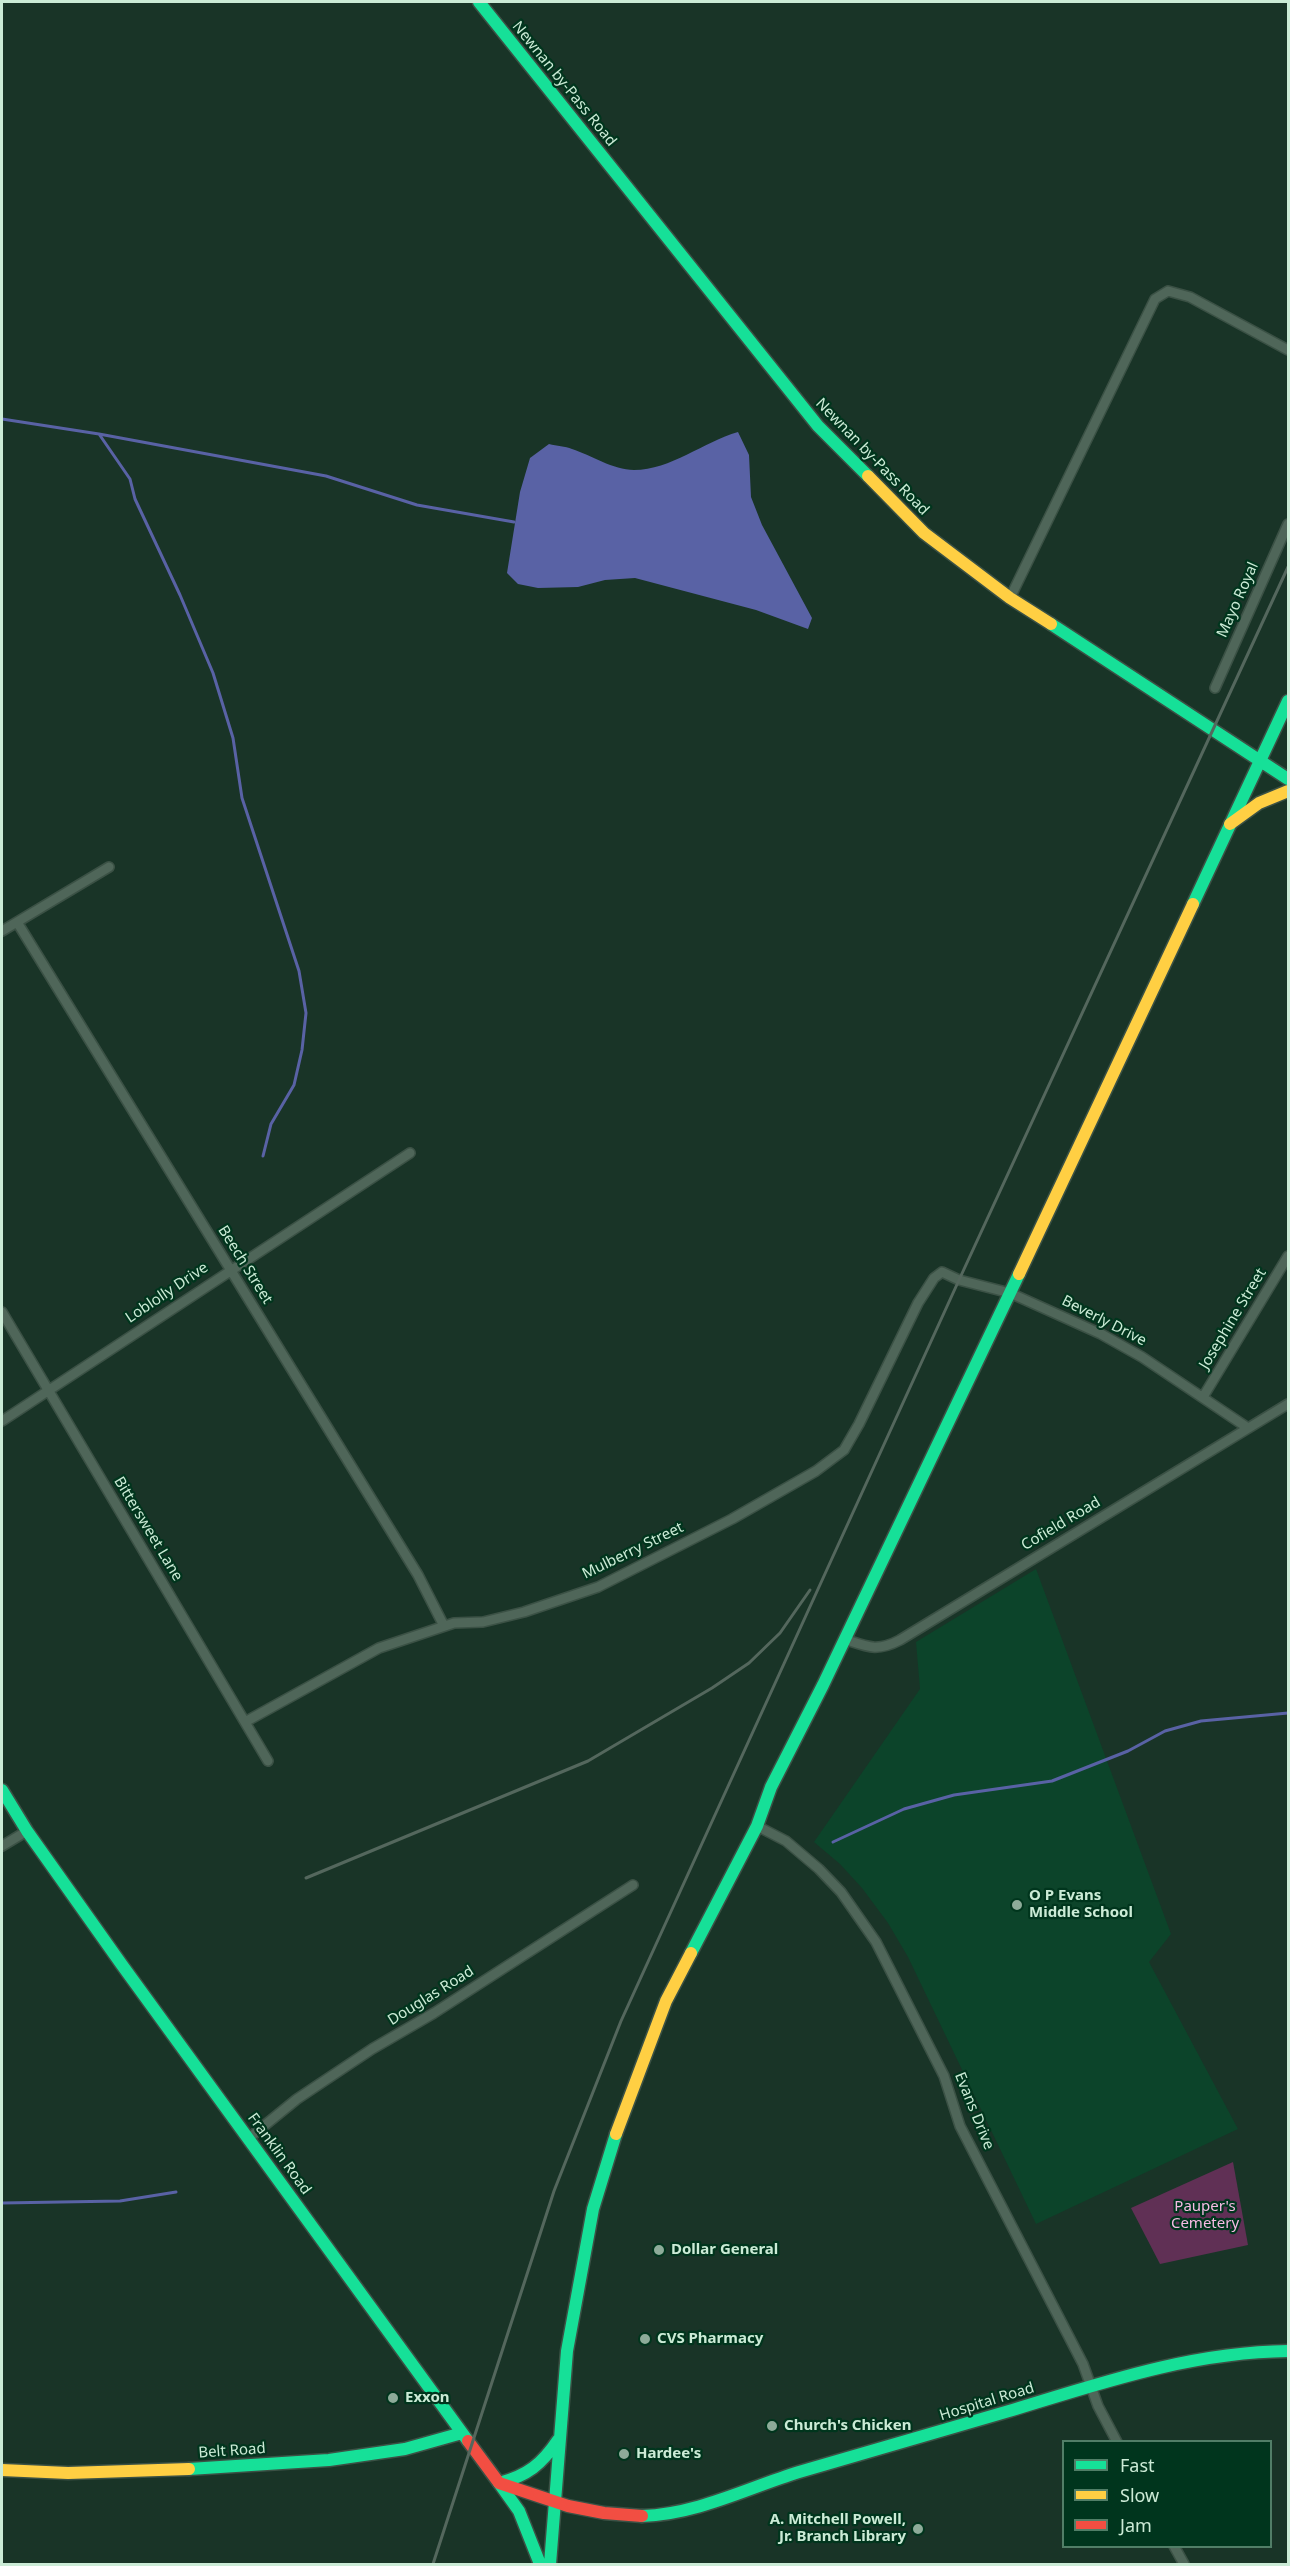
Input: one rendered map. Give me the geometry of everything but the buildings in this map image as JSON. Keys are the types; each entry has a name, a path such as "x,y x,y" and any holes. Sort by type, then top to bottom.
{"main road":[{"name":"Newnan by-Pass Road","path":"479,2 818,426 924,533 1010,598 1288,779"},
{"path":"550,2565 556,2503 558,2440 567,2350 592,2209 666,2001 757,1826 771,1787 1010,1293 1288,701"},
{"path":"1288,710 1288,729"},
{"path":"1259,760 1288,768"},
{"path":"1228,826 1259,802 1288,791"},
{"name":"Franklin Road","path":"2,1790 27,1831 462,2433 499,2483 514,2498 526,2522 540,2565"},
{"name":"Hospital Road","path":"556,2503 603,2513 640,2516 682,2512 796,2473 1178,2362 1224,2354 1288,2351"},
{"name":"Belt Road","path":"2,2470 68,2473 169,2470 329,2460 405,2450 462,2433"},
{"path":"499,2483 520,2478 535,2471 558,2440"},
{"path":"499,2483 530,2496 556,2503"}],"street":[{"path":"1010,598 1155,299 1168,291 1190,297 1288,350"},
{"name":"Mayo Royal","path":"1215,688 1288,524"},
{"path":"2,932 109,867"},
{"name":"Beech Street","path":"17,922 418,1575 444,1626"},
{"name":"Loblolly Drive","path":"2,1420 410,1153"},
{"name":"Josephine Street","path":"1203,1398 1288,1256"},
{"name":"Beverly Drive","path":"934,1278 942,1272 959,1280 1010,1293 1101,1334 1248,1428"},
{"name":"Mulberry Street","path":"245,1722 355,1659 400,1640 454,1623 483,1622 524,1612 598,1587 732,1519 816,1471 844,1450 860,1424 918,1303 934,1278"},
{"name":"Bittersweet Lane","path":"2,1312 268,1761"},
{"name":"Cofield Road","path":"844,1639 870,1648 881,1648 900,1640 1288,1404"},
{"name":"Evans Drive","path":"757,1826 786,1842 819,1869 841,1892 876,1942 944,2076 960,2126 1083,2364 1098,2406 1116,2440"},
{"path":"2,1846 27,1831"},
{"name":"Douglas Road","path":"249,2138 297,2099 372,2049 434,2013 633,1885"},
{"path":"1175,2548 1184,2565"}],"shaded area":[{"name":"O P Evans Middle School","path":"1036,1569 1171,1934 1149,1962 1238,2129 1036,2224 908,1957 888,1923 862,1888 840,1864 814,1842 920,1689 916,1642"}],"green space":[{"name":"Pauper's Cemetery","path":"1233,2162 1248,2245 1160,2264 1131,2208"}],"water":[{"path":"738,432 749,455 751,497 762,525 812,618 808,629 756,610 635,578 605,580 578,587 538,588 518,584 507,573 520,492 530,458 549,444 569,448 618,468 634,470 648,469 674,461"}],"waterway":[{"path":"2,419 99,434 326,476 417,505 514,522"},
{"path":"99,434 130,479 135,499 213,673 233,738 242,798 299,971 306,1013 302,1050 294,1085 271,1124 263,1156"},
{"path":"833,1842 904,1809 954,1795 1052,1781 1128,1751 1165,1731 1201,1721 1288,1713"},
{"path":"2,2203 120,2201 176,2192"}],"railway":[{"path":"433,2564 554,2191 621,2021 1288,567"},
{"path":"306,1878 588,1761 712,1688 749,1663 780,1633 810,1590"}],"traffic: fast":[{"path":"479,2 818,426 868,476"},
{"path":"1051,624 1288,779"},
{"path":"1193,904 1288,701"},
{"path":"691,1953 757,1826 771,1787 823,1685 1019,1274"},
{"path":"2,1790 27,1831 122,1965 468,2441"},
{"path":"550,2564 567,2351 593,2209 616,2134"},
{"path":"642,2516 683,2511 799,2472 1147,2371 1216,2357 1288,2351"},
{"path":"189,2469 329,2460 405,2449 462,2433"},
{"path":"540,2564 519,2511 499,2483 518,2477 533,2468 558,2440"}],"traffic: slow":[{"path":"868,476 924,533 1010,598 1051,624"},
{"path":"1230,824 1259,803 1288,791"},
{"path":"1019,1274 1193,904"},
{"path":"616,2134 666,2001 691,1953"},
{"path":"2,2470 68,2473 189,2469"}],"traffic: jam":[{"path":"468,2441 499,2483 568,2506 604,2513 642,2516"}],"place":[{"name":"O P Evans Middle School","path":"1017,1905"},
{"name":"Dollar General","path":"659,2250"},
{"name":"CVS Pharmacy","path":"645,2339"},
{"name":"Exxon","path":"393,2398"},
{"name":"Church's Chicken","path":"772,2426"},
{"name":"Hardee's","path":"624,2454"},
{"name":"A. Mitchell Powell, Jr. Branch Library","path":"918,2529"}]}
